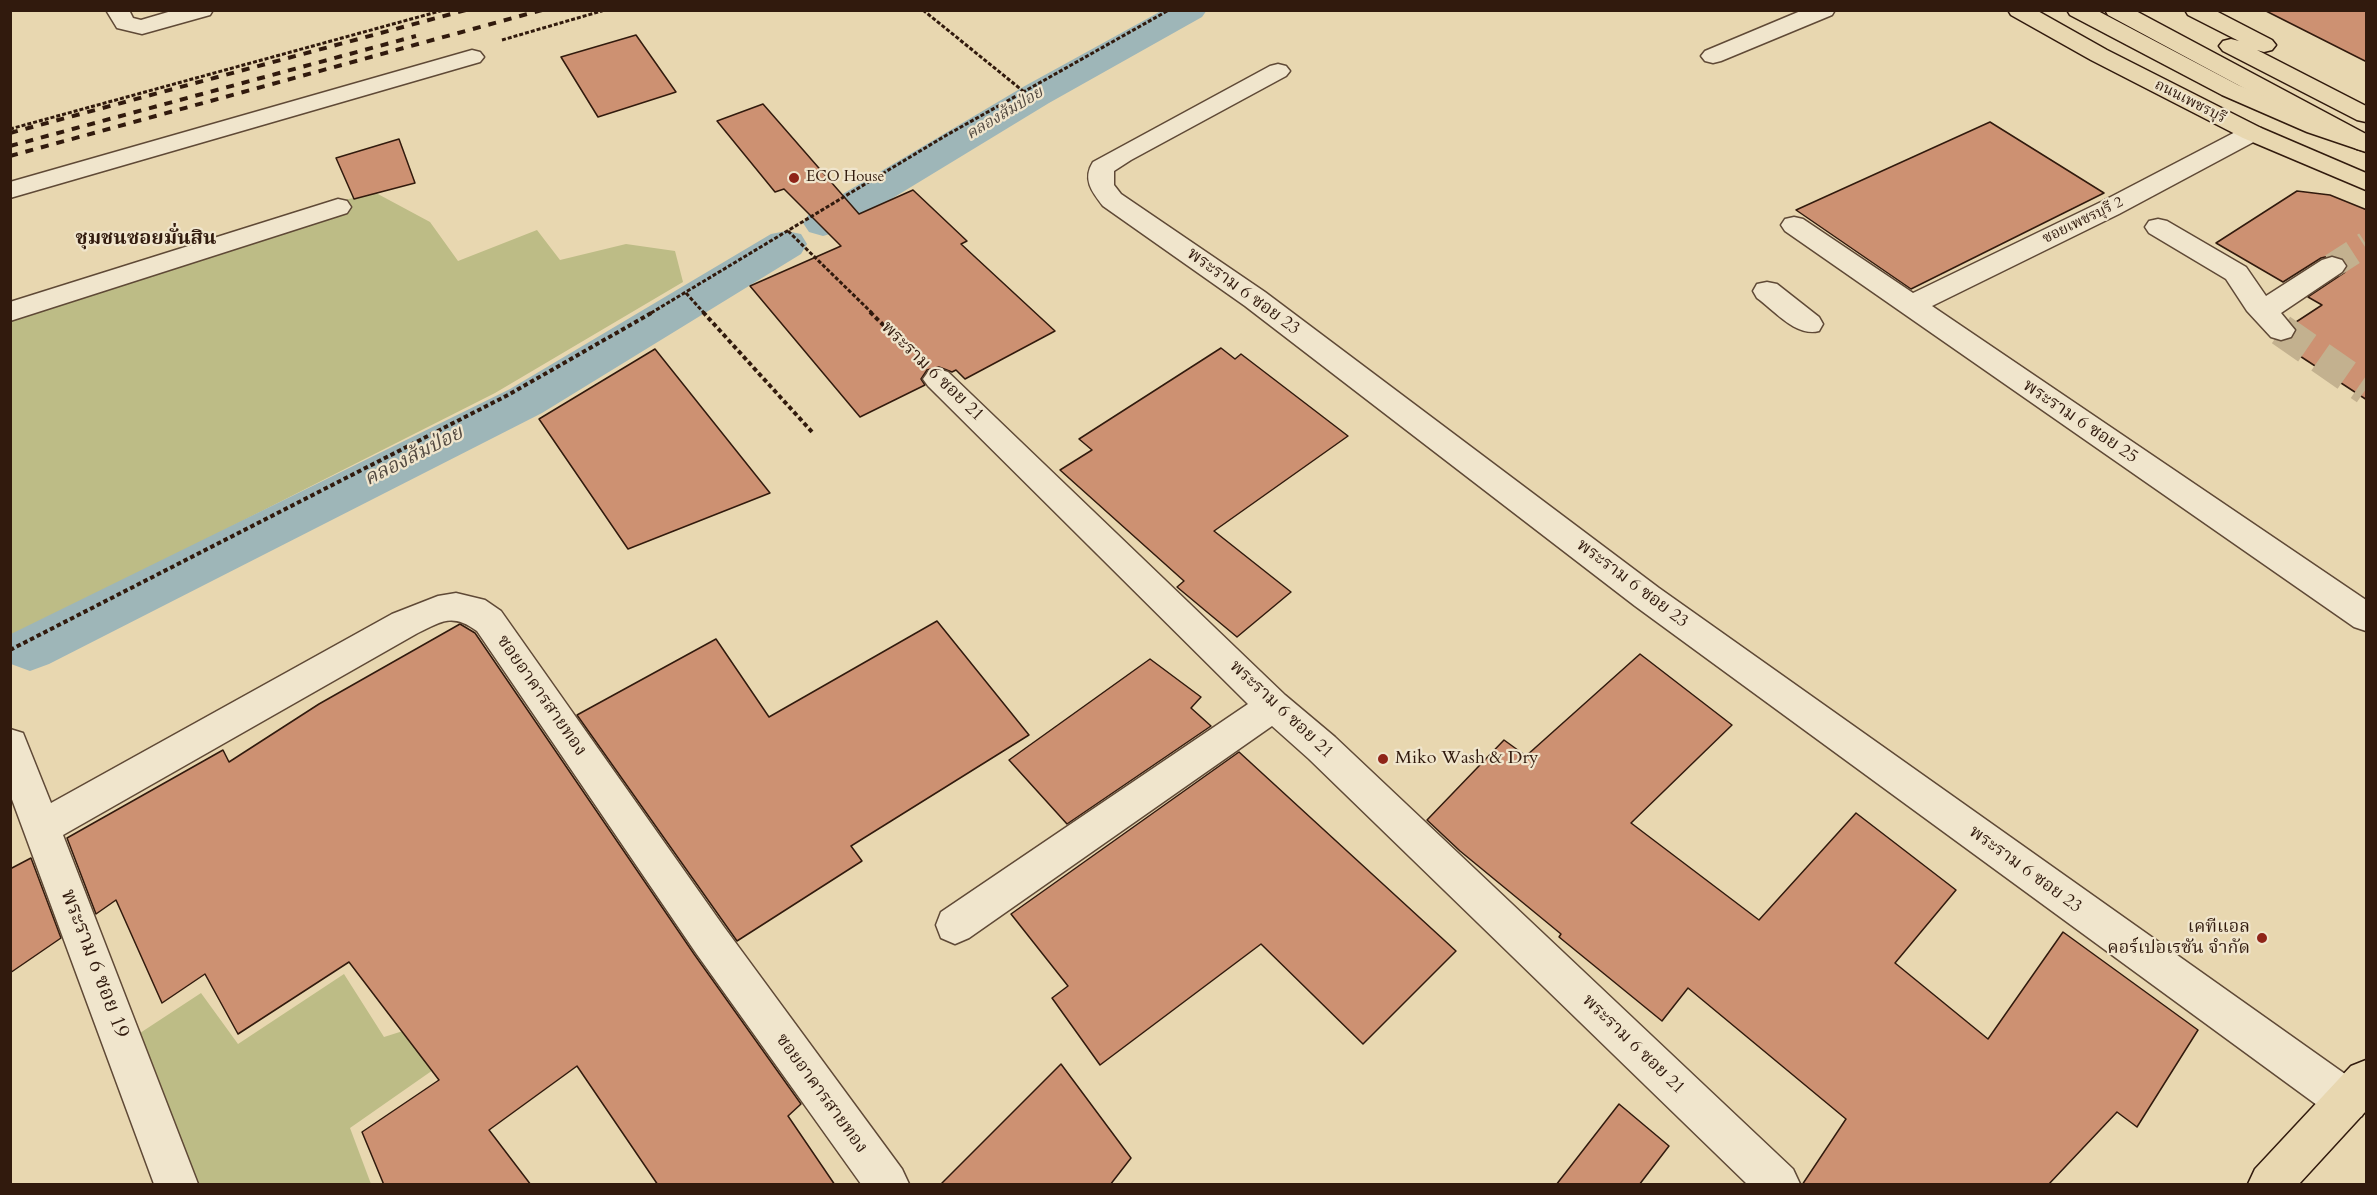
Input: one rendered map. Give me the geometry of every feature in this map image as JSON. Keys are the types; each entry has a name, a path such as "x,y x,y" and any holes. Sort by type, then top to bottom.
{"main road":[{"name":"ถนนเพชรบุรี","path":"2019,10 2099,55 2252,133 2367,182"},
{"path":"2116,10 2367,144"},
{"path":"2083,13 2230,90 2316,127 2367,144"},
{"path":"2184,16 2322,75 2367,99"},
{"path":"2184,16 2367,115"},
{"path":"2270,1185 2357,1091"}],"street":[{"path":"117,10 125,23 142,27 202,10"},
{"path":"1713,56 1824,10"},
{"path":"10,190 472,57"},
{"name":"พระราม 6 ซอย 23","path":"1278,71 1122,155 1102,168 1101,186 1112,200 1255,300 1647,597 2357,1091"},
{"name":"ซอยเพชรบุรี 2","path":"1911,305 2110,208 2252,133"},
{"path":"10,312 338,207"},
{"name":"พระราม 6 ซอย 25","path":"1794,225 2367,617"},
{"path":"2158,227 2236,273 2272,321 2332,266"},
{"path":"1767,291 1809,324"},
{"name":"พระราม 6 ซอย 21","path":"938,379 1273,706 1322,748 1778,1185"},
{"name":"ซอยอาคารสายทอง","path":"43,827 404,624 433,611 471,608 489,621 710,940 887,1185"},
{"path":"955,925 1273,706"},
{"name":"พระราม 6 ซอย 19","path":"10,744 176,1185"}],"path":[{"path":"10,129 444,10"},
{"path":"923,10 1023,91"},
{"path":"10,651 471,414 686,293 1023,91 1169,10"},
{"name":"พระราม 6 ซอย 21","path":"788,231 938,379"},
{"path":"686,293 813,433"}],"shaded area":[{"path":"376,193 430,222 458,261 537,230 560,260 626,244 675,251 683,282 495,393 11,638 11,310 299,210"},
{"path":"344,974 384,1037 425,1024 443,1063 350,1128 371,1184 195,1184 137,1035 201,993 238,1044"}],"building":[{"path":"2264,10 2367,10 2367,62"},
{"path":"636,35 676,92 598,117 561,57"},
{"path":"763,104 859,214 913,190 967,241 961,244 1055,331 965,379 956,370 952,372 939,367 927,370 921,379 925,385 860,417 750,286 841,246 784,189 775,192 717,121"},
{"path":"1990,122 2104,193 1911,289 1796,210"},
{"path":"399,139 415,183 354,199 336,158"},
{"path":"2297,191 2330,195 2367,210 2367,400 2277,341 2293,338 2297,330 2293,324 2322,305 2308,297 2344,273 2348,267 2344,259 2333,255 2321,258 2283,282 2216,243"},
{"path":"1221,348 1235,359 1241,354 1348,436 1214,531 1291,592 1237,637 1177,587 1184,581 1060,470 1092,450 1079,439"},
{"path":"655,349 770,493 628,549 539,419"},
{"path":"937,621 1029,735 851,846 862,861 737,941 577,715 716,639 769,717"},
{"path":"460,624 475,633 694,954 801,1104 788,1116 835,1185 658,1185 577,1066 489,1130 531,1185 384,1185 362,1132 439,1080 349,962 238,1034 205,974 162,1003 116,900 96,914 67,838 223,750 229,762 319,704"},
{"path":"1640,654 1732,725 1631,823 1759,920 1856,813 1956,890 1895,963 1988,1039 2063,932 2198,1030 2137,1127 2117,1112 2048,1185 1802,1185 1846,1119 1688,988 1662,1021 1559,937 1561,934 1460,851 1427,820 1504,740 1526,756"},
{"path":"1150,659 1201,697 1191,708 1211,726 1067,824 1009,760"},
{"path":"1239,752 1456,951 1363,1044 1261,944 1100,1065 1052,998 1068,986 1011,914"},
{"path":"31,858 61,938 10,973 10,869"},
{"path":"1061,1064 1131,1158 1110,1185 940,1185"},
{"path":"1619,1104 1669,1146 1639,1185 1556,1185"}],"waterway":[{"name":"คลองส้มป่อย","path":"823,223 1036,95 1190,10"},
{"name":"คลองส้มป่อย","path":"30,649 526,401 786,244"}],"tunnel":[{"path":"2332,266 2366,244"},
{"path":"2281,330 2366,389"}],"railway":[{"path":"10,133 466,10"},
{"path":"10,156 542,10"},
{"path":"10,146 416,36"}],"place":[{"name":"ECO House","path":"794,178"},
{"name":"Miko Wash & Dry","path":"1383,759"},
{"name":"เคทีแอล คอร์เปอเรชัน จำกัด","path":"2262,938"}],"district":[{"name":"ชุมชนซอยมั่นสิน","path":"146,239"}]}
